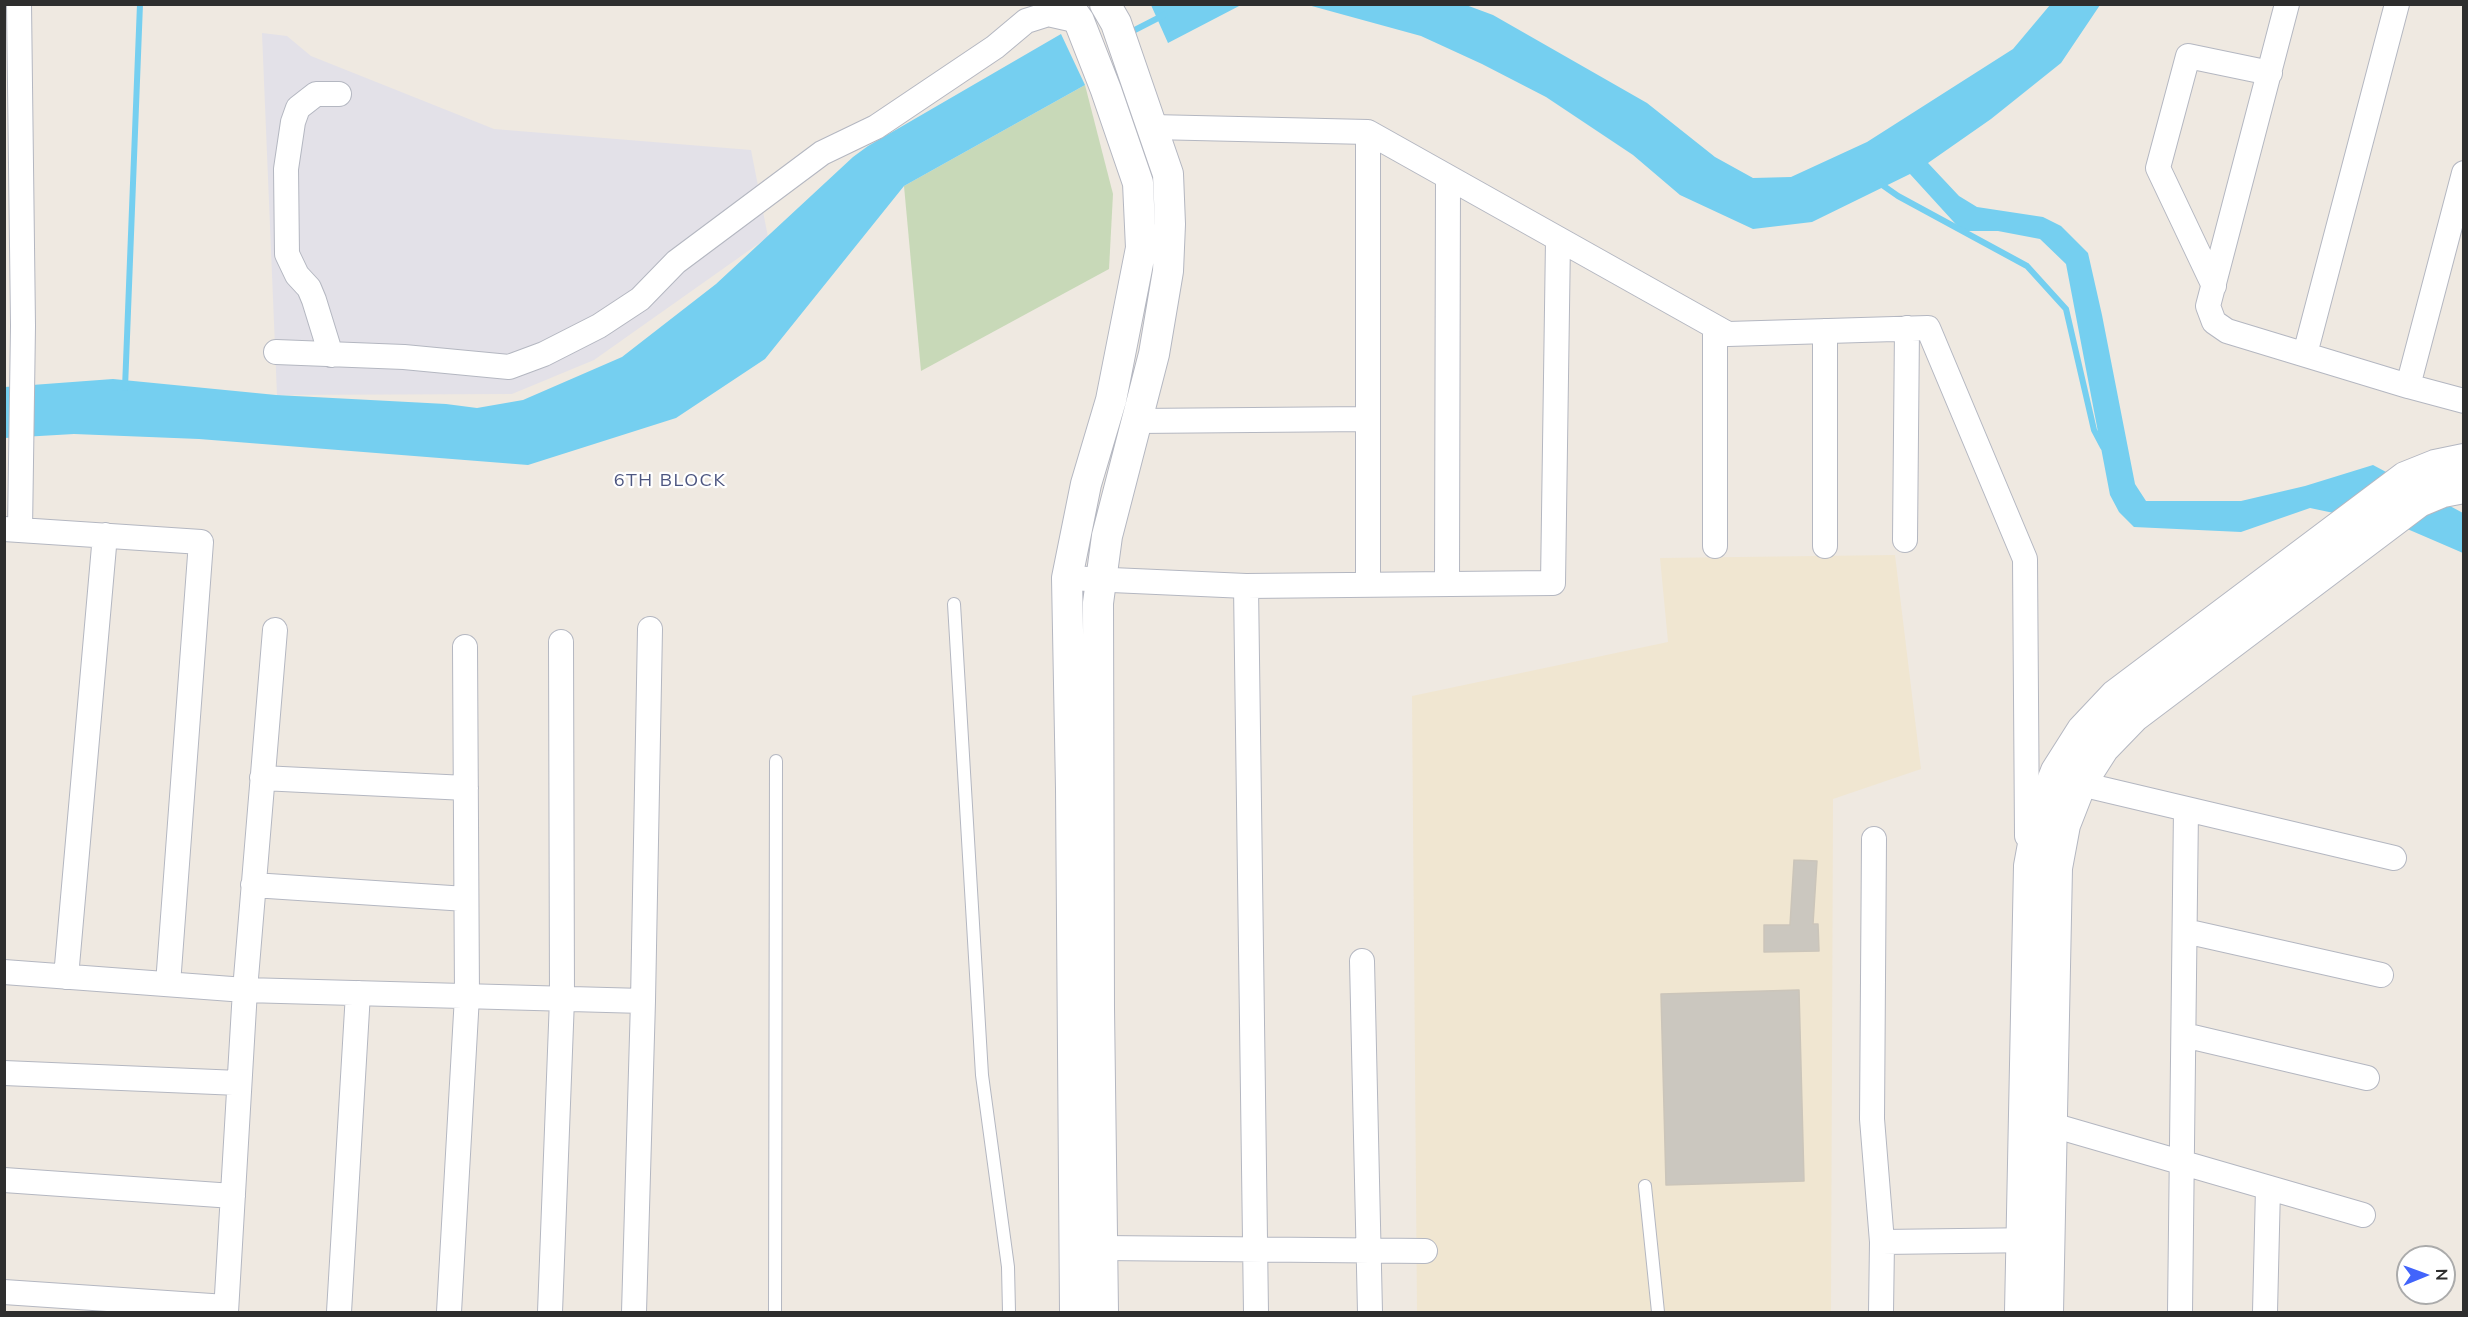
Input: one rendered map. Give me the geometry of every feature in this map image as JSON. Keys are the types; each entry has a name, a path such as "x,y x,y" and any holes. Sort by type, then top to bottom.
{"street":[{"path":"20,4 12,529 201,542 168,984"},
{"path":"2287,4 2208,306 2214,322 2227,331 2463,401"},
{"path":"2305,354 2397,4"},
{"path":"1082,34 1106,5 1123,44 1168,174 1168,271 1154,354 1107,536 1098,603 1098,948 1103,1312"},
{"path":"276,352 404,357 509,367 544,354 599,326 640,299 676,262 822,153 876,127 995,47 1026,21 1048,14 1082,34 1138,183 1141,248 1111,400 1086,484 1066,579 1071,801 1075,1312"},
{"path":"2214,286 2158,168 2188,56 2270,73"},
{"path":"332,355 309,288 297,275 287,254 286,169 293,122 298,108 316,94 339,94"},
{"path":"1152,127 1368,132 1728,334 1928,328 2025,559 2028,891 2024,1117 2035,1240 2048,1312"},
{"path":"1368,132 1368,585"},
{"path":"2408,386 2463,173"},
{"path":"1447,584 1448,178"},
{"path":"1066,579 1246,586 1553,583 1558,240"},
{"path":"1715,328 1715,546"},
{"path":"1905,540 1907,328"},
{"path":"1825,331 1825,546"},
{"path":"1137,421 1368,419"},
{"path":"2020,1312 2035,1240 2052,1125 2057,868 2065,825 2067,781 2082,730 2115,695 2405,477 2420,470 2463,459"},
{"path":"2028,891 2032,841 2038,817 2067,781 2134,717 2419,502 2453,490"},
{"path":"66,977 105,536"},
{"path":"1246,586 1256,1312"},
{"path":"634,1312 650,629"},
{"path":"4,1292 226,1310 244,990 275,630"},
{"path":"550,1312 562,999 561,642"},
{"path":"449,1312 467,996 465,647"},
{"path":"262,778 466,788"},
{"path":"2067,781 2394,858"},
{"path":"2180,1312 2186,809"},
{"path":"1874,839 1872,1119 1882,1242 1881,1312"},
{"path":"253,885 466,899"},
{"path":"2185,931 2381,975"},
{"path":"1362,961 1370,1312"},
{"path":"4,972 244,990 643,1001"},
{"path":"339,1312 358,993"},
{"path":"2184,1035 2367,1078"},
{"path":"4,1073 239,1083"},
{"path":"2024,1117 2363,1215"},
{"path":"4,1180 233,1196"},
{"path":"2265,1312 2268,1188"},
{"path":"1882,1242 2035,1240"},
{"path":"1102,1248 1425,1251"}],"lane":[{"path":"954,604 982,1075 1008,1267 1009,1312"},
{"path":"775,1312 776,761"},
{"path":"1645,1186 1658,1312"}],"shaded area":[{"path":"262,33 287,36 311,56 494,129 751,150 768,237 594,360 512,394 277,395"},
{"path":"1895,555 1921,769 1833,799 1831,1312 1417,1312 1412,696 1668,642 1660,558"}],"green space":[{"path":"1085,85 1113,194 1109,269 921,371 904,186"}],"water":[{"path":"1151,5 1241,5 1168,43"},
{"path":"1308,5 1466,5 1493,15 1647,103 1715,157 1753,178 1791,177 1867,142 2013,49 2050,5 2100,5 2061,63 1991,119 1928,163 1959,196 1977,207 2043,217 2061,226 2088,253 2135,484 2146,501 2241,501 2305,486 2373,465 2463,513 2463,553 2405,528 2310,508 2241,532 2134,527 2119,512 2110,495 2066,264 2040,239 1998,231 1962,231 1910,174 1812,222 1753,229 1680,195 1633,155 1546,97 1482,64 1421,36"},
{"path":"1061,34 1085,85 904,186 765,359 676,418 528,465 199,439 74,434 5,438 5,387 113,379 276,395 446,404 477,408 523,400 622,357 716,284 853,157 868,146"}],"building":[{"path":"1794,860 1817,861 1813,924 1818,924 1819,951 1764,952 1764,925 1790,925"},
{"path":"1799,990 1804,1181 1666,1185 1661,994"}],"waterway":[{"path":"125,388 140,4"},
{"path":"1127,34 1164,15"},
{"path":"1878,182 1898,196 2027,266 2066,309 2094,430 2103,447"}],"district":[{"name":"6TH BLOCK","path":"670,481"}]}
